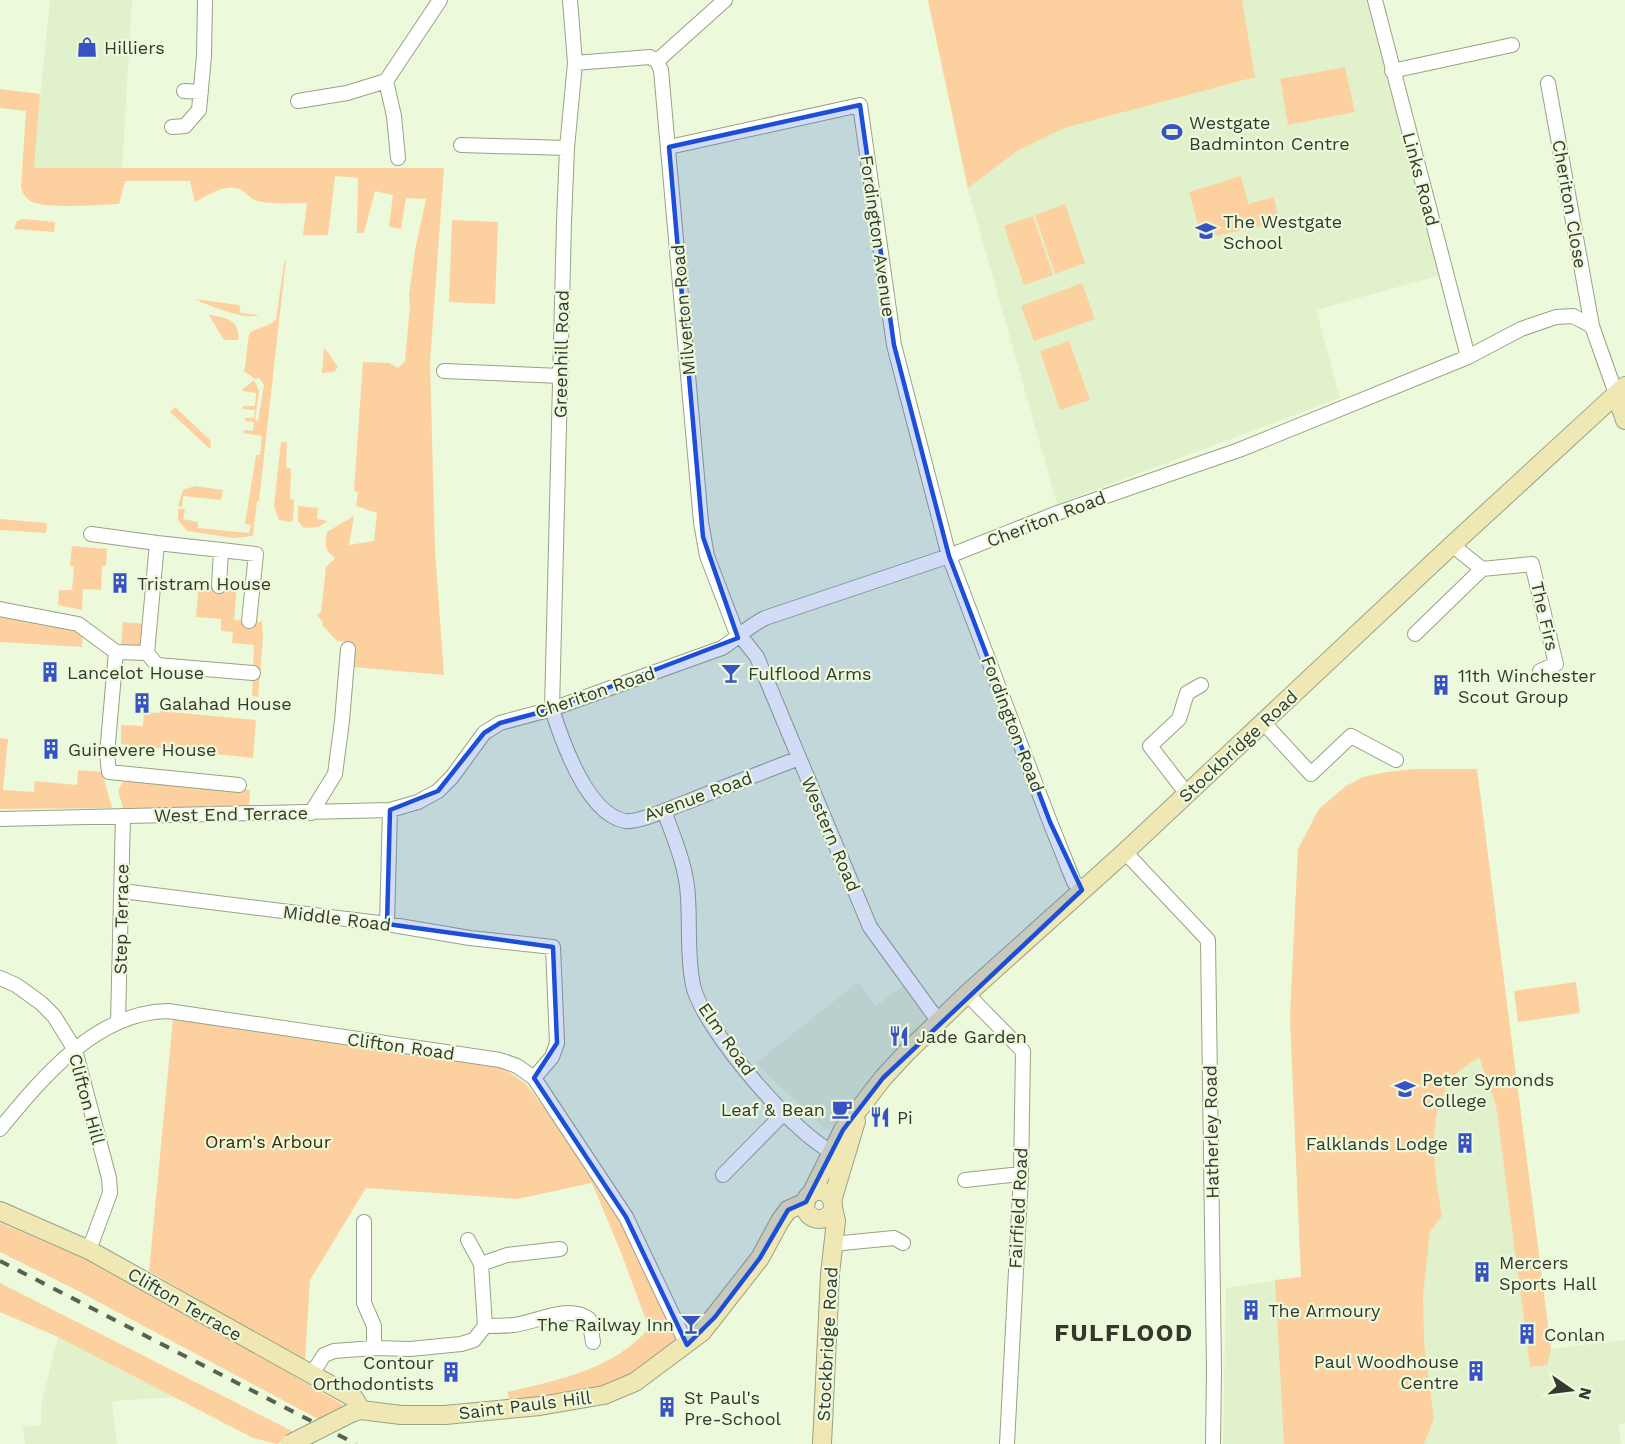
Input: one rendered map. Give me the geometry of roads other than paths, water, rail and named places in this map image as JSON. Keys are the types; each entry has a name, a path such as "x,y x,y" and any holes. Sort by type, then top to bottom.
{"main road":[{"path":"1621,390 1625,420"},
{"name":"Stockbridge Road","path":"822,1444 832,1244 836,1221 818,1206 858,1111 890,1070 967,994 1125,852 1621,390"},
{"name":"Saint Pauls Hill","path":"356,1412 445,1415 540,1406 604,1395 635,1382 702,1332 769,1243 788,1210 818,1206"},
{"name":"Clifton Terrace","path":"0,1211 89,1250 312,1374 354,1398 356,1412"},
{"path":"290,1444 356,1412"}],"street":[{"path":"172,127 184,126 199,110 205,0"},
{"path":"298,102 348,93 386,81 440,0"},
{"name":"Greenhill Road","path":"552,709 567,147 575,63 570,0"},
{"path":"575,63 650,57 657,61 725,0"},
{"name":"Links Road","path":"1375,0 1468,357"},
{"path":"1392,71 1512,45"},
{"name":"Milverton Road","path":"657,61 664,89 703,537 707,556 740,637"},
{"path":"386,81 394,116 398,158"},
{"name":"Cheriton Close","path":"1548,83 1592,326"},
{"path":"184,91 201,92"},
{"name":"Fordington Avenue","path":"669,147 860,105 894,345 950,556"},
{"path":"461,145 567,147"},
{"name":"Cheriton Road","path":"452,777 484,733 512,718 552,709 722,648 740,637 750,626 765,618 950,556 1059,512 1239,450 1468,357 1521,329 1556,317 1573,316 1592,326"},
{"path":"1592,326 1621,390"},
{"path":"444,371 561,376"},
{"path":"91,534 256,554 249,621"},
{"path":"157,543 147,653 157,665 253,673"},
{"path":"1414,634 1482,569 1452,545"},
{"path":"219,586 221,550"},
{"name":"Fordington Road","path":"950,556 1054,832 1074,882 1082,890"},
{"name":"The Firs","path":"1482,569 1532,564 1556,664 1540,671"},
{"path":"0,609 78,624 116,652 147,653"},
{"name":"Western Road","path":"740,637 757,657 870,927 939,1022"},
{"path":"311,813 335,774 348,649"},
{"path":"116,652 107,754 110,772 239,785"},
{"path":"1186,794 1149,746 1179,719 1187,693 1201,685"},
{"name":"Avenue Road","path":"552,709 564,747 584,784 611,814 628,821 664,811 799,758"},
{"path":"1263,722 1311,774 1351,736 1395,760"},
{"name":"West End Terrace","path":"0,819 390,810 418,802 438,791 452,777"},
{"path":"387,924 390,810"},
{"name":"Elm Road","path":"664,811 679,853 688,896 693,986 701,1006 733,1054 784,1113 812,1139 838,1154"},
{"name":"Step Terrace","path":"118,1022 123,816"},
{"name":"Hatherley Road","path":"1125,852 1208,940 1213,1444"},
{"name":"Middle Road","path":"122,891 553,947 557,1043 552,1057 534,1078"},
{"name":"Clifton Hill","path":"0,978 16,985 41,1003 54,1016 75,1050 111,1193 89,1250"},
{"name":"Fairfield Road","path":"967,994 1023,1051 1021,1174 1006,1444"},
{"name":"Clifton Road","path":"0,1129 40,1082 75,1050 118,1022 152,1012 168,1011 500,1060 517,1066 534,1078 626,1217 687,1344"},
{"path":"723,1175 784,1113"},
{"path":"965,1180 1021,1174"},
{"path":"364,1222 364,1303 374,1326 374,1348"},
{"path":"832,1244 894,1238 903,1243"},
{"path":"312,1374 324,1355 334,1351 374,1348 410,1349 461,1344 474,1340 485,1326 480,1264 468,1240"},
{"path":"480,1264 507,1255 560,1249"},
{"path":"485,1326 514,1325 568,1313 580,1313 589,1319 593,1342"}],"railway":[{"path":"0,1261 356,1444"}],"place":[{"name":"Hilliers","path":"87,47"},
{"name":"Westgate Badminton Centre","path":"1172,132"},
{"name":"The Westgate School","path":"1206,231"},
{"name":"Tristram House","path":"120,583"},
{"name":"Lancelot House","path":"50,672"},
{"name":"Fulflood Arms","path":"731,673"},
{"name":"11th Winchester Scout Group","path":"1441,685"},
{"name":"Galahad House","path":"142,703"},
{"name":"Guinevere House","path":"51,749"},
{"name":"Jade Garden","path":"899,1036"},
{"name":"Peter Symonds College","path":"1405,1089"},
{"name":"Leaf & Bean","path":"842,1109"},
{"name":"Pi","path":"880,1117"},
{"name":"Falklands Lodge","path":"1465,1143"},
{"name":"Mercers Sports Hall","path":"1482,1272"},
{"name":"The Armoury","path":"1251,1310"},
{"name":"The Railway Inn","path":"691,1324"},
{"name":"Conlan","path":"1527,1334"},
{"name":"Paul Woodhouse Centre","path":"1476,1371"},
{"name":"Contour Orthodontists","path":"451,1372"},
{"name":"St Paul's Pre-School","path":"667,1407"}],"district":[{"name":"FULFLOOD","path":"1124,1333"}],"park label":[{"name":"Oram's Arbour","path":"268,1141"}]}
